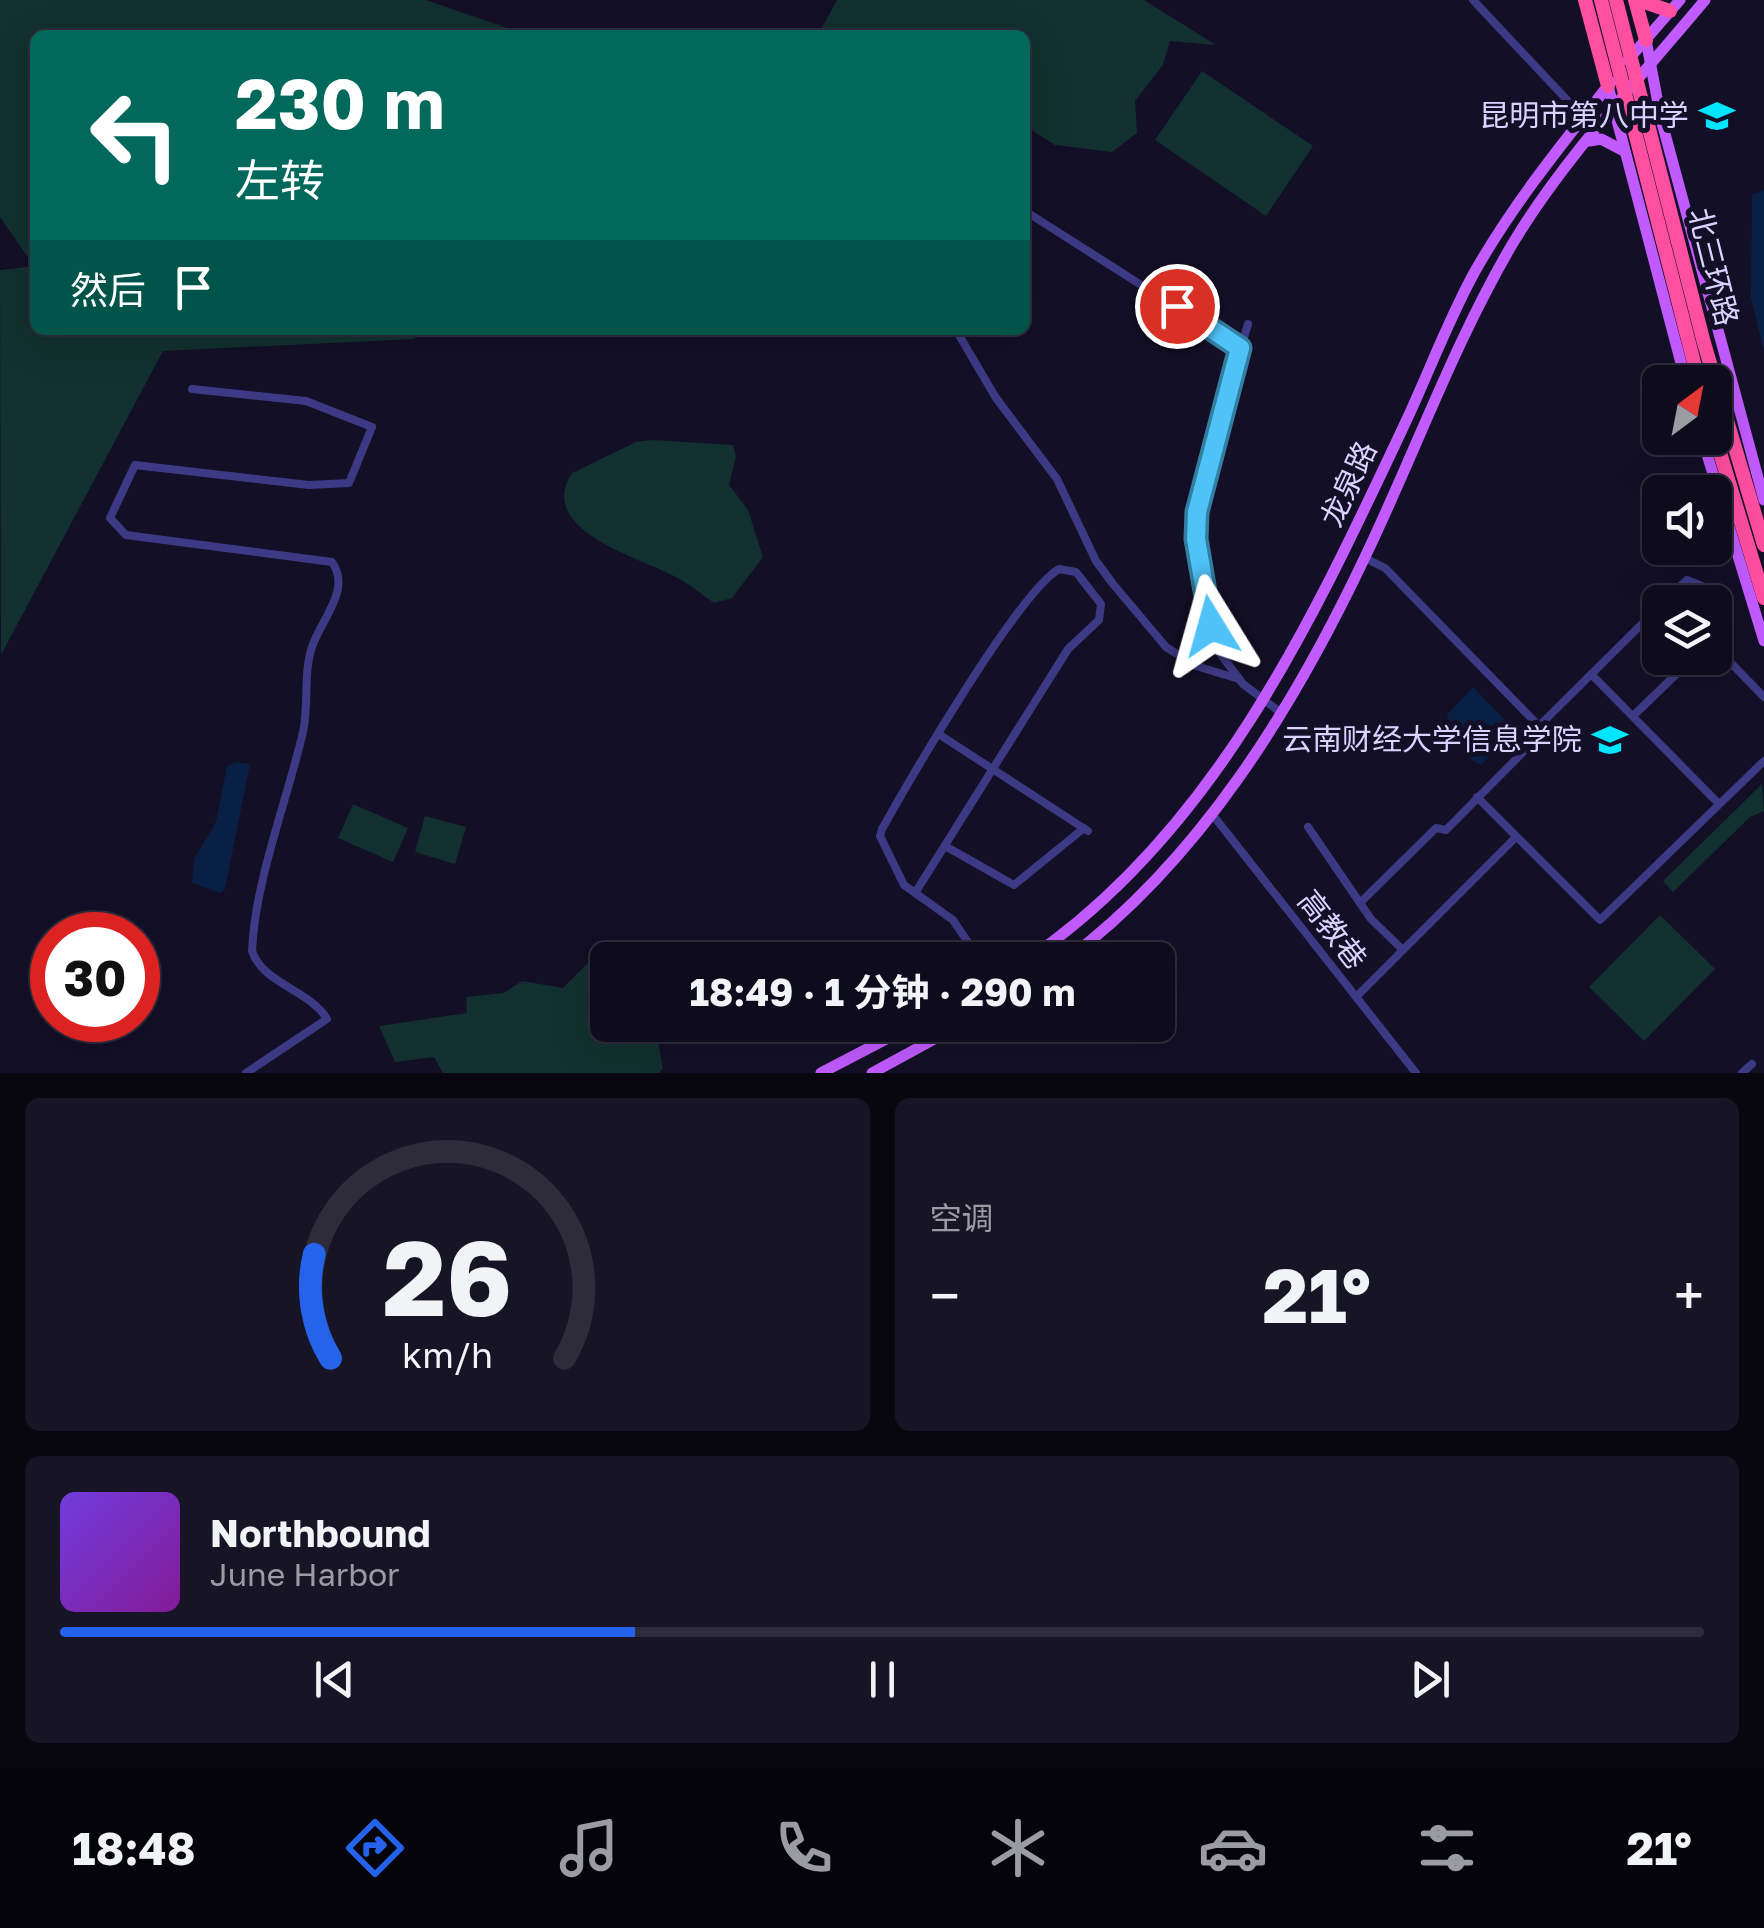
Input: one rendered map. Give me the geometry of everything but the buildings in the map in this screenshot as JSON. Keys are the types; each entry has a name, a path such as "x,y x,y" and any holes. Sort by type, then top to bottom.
{"highway":[{"path":"1586,0 1608,86"},
{"name":"北三环路","path":"1600,0 1696,365"},
{"name":"北三环路","path":"1616,0 1704,342 1764,545"},
{"path":"1646,40 1637,0 1675,6"},
{"path":"1721,455 1764,598"}],"main road":[{"name":"龙泉路","path":"1088,942 1131,906 1212,814 1280,712 1365,558 1486,293 1514,241 1705,0"},
{"name":"龙泉路","path":"1051,942 1082,919 1158,847 1214,773 1314,615 1473,275 1518,202 1675,6"},
{"path":"1646,40 1677,182 1764,500"},
{"path":"1608,86 1682,365"},
{"path":"1590,142 1601,139 1624,151"},
{"path":"1637,192 1642,180 1653,174 1666,174 1677,182"},
{"path":"1707,455 1764,641"},
{"path":"827,1072 882,1042"},
{"path":"872,1073 929,1042"}],"street":[{"path":"1473,0 1583,117"},
{"path":"1656,0 1675,6"},
{"path":"1030,214 1240,348"},
{"path":"1248,324 1201,496 1196,539 1216,648 1239,679 1280,712"},
{"path":"959,335 996,398 1048,465 1096,561 1113,584 1166,647 1196,666 1239,679"},
{"path":"192,389 306,401 372,427 349,483 309,485 135,465 110,518 126,535 332,562 339,577 332,608 311,649 303,733 283,798 252,951 260,966 314,1002 327,1019 246,1073"},
{"path":"1365,558 1385,568 1539,726"},
{"path":"915,893 1068,649 1099,620 1100,604 1076,572 1060,569 1052,573 980,667 880,836 898,878 915,893 954,920 968,942"},
{"path":"1360,903 1436,828 1446,830 1538,738 1539,726 1642,624"},
{"path":"1732,664 1764,697"},
{"path":"1591,674 1719,804"},
{"path":"1634,716 1676,675"},
{"path":"940,735 1086,830 1014,885 945,846"},
{"path":"1477,797 1600,920 1764,760"},
{"name":"高教巷","path":"1212,814 1416,1073"},
{"path":"1308,827 1360,903 1403,950"},
{"path":"1356,997 1516,837"},
{"path":"1742,1073 1752,1064"}],"green space":[{"path":"0,0 426,0 513,30 30,30 30,260 0,217"},
{"path":"837,0 1144,0 1216,45 1170,41 1163,65 1135,101 1137,133 1112,152 1055,145 1030,129 1030,30 821,30"},
{"path":"1202,71 1313,146 1266,216 1155,140"},
{"path":"30,266 30,335 419,335 414,339 163,351 1,655 0,270"},
{"path":"636,442 733,445 736,457 729,485 748,510 763,557 732,598 714,603 679,579 597,540 568,511 564,493 572,473"},
{"path":"1762,784 1764,811 1750,817 1673,892 1663,881"},
{"path":"353,804 408,828 393,862 338,838"},
{"path":"425,816 466,827 455,864 415,852"},
{"path":"1660,915 1715,969 1644,1041 1589,987"},
{"path":"589,962 590,1042 658,1042 663,1068 659,1073 443,1073 434,1057 395,1062 379,1026 467,1013 466,997 504,993 522,981 563,988"}],"water":[{"path":"1764,190 1764,352 1751,298 1752,195"},
{"path":"1473,687 1512,727 1512,734 1481,765 1470,759 1471,730 1449,724 1447,715"},
{"path":"237,762 250,764 225,889 220,893 192,883 194,859 216,822 227,766"}],"place":[{"name":"昆明市第八中学","path":"1717,116"},
{"name":"云南财经大学信息学院","path":"1610,740"}],"route":[{"path":"1177,306 1240,348 1197,512 1196,539 1211,626"}]}
